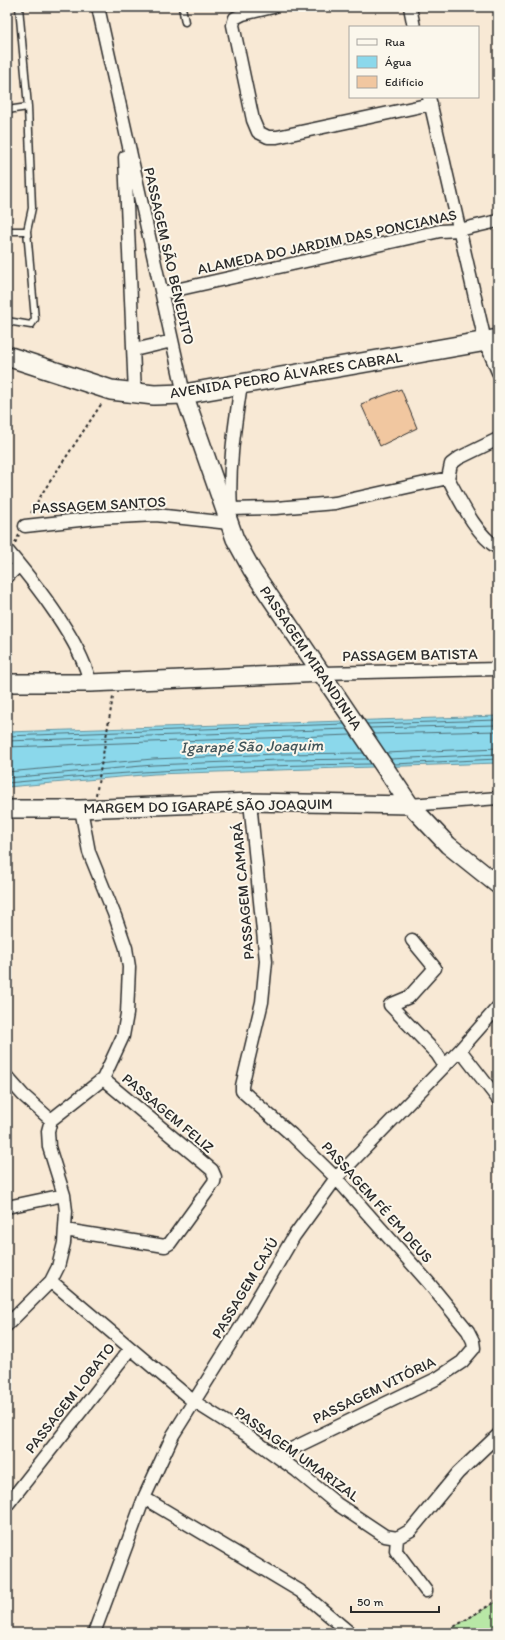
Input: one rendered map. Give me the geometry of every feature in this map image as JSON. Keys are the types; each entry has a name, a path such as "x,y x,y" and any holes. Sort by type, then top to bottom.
{"main road":[{"name":"AVENIDA PEDRO ÁLVARES CABRAL","path":"7,356 111,390 136,394 184,394 492,340"}],"street":[{"name":"PASSAGEM SÃO BENEDITO","path":"98,7 184,394"},
{"path":"273,7 243,14 235,18 233,25 253,120 258,132 268,137 277,137 430,100 459,230 492,340 498,372"},
{"path":"410,7 414,26"},
{"name":"PASSAGEM SÃO BENEDITO","path":"124,126 136,394"},
{"name":"ALAMEDA DO JARDIM DAS PONCIANAS","path":"162,293 440,231 459,230 498,221"},
{"path":"134,350 172,341"},
{"path":"230,516 229,480 241,384"},
{"name":"PASSAGEM MIRANDINHA","path":"184,394 230,516 235,539 252,570 334,690 407,801 448,845 497,883"},
{"path":"498,439 459,458 451,464 448,478 484,538 498,548"},
{"name":"PASSAGEM SANTOS","path":"25,526 98,518 156,515 230,516 276,508 335,502 448,478"},
{"path":"7,577 12,557"},
{"path":"12,557 47,603 77,648 86,664 90,683"},
{"name":"PASSAGEM BATISTA","path":"322,673 498,669"},
{"path":"7,683 90,683 322,673"},
{"path":"407,801 498,798"},
{"name":"MARGEM DO IGARAPÉ SÃO JOAQUIM","path":"10,811 250,802 407,801"},
{"name":"PASSAGEM CAMARÁ","path":"245,1095 242,1086 262,1002 266,961 250,802"},
{"path":"7,1325 51,1281 58,1267 64,1243 66,1211 64,1195 49,1147 48,1131 51,1120 103,1079 123,1036 128,1014 129,967 126,948 115,916 89,852 81,809"},
{"path":"412,940 434,968 409,997 390,1005 437,1054 444,1065"},
{"name":"PASSAGEM CAJÚ","path":"94,1633 144,1498 173,1435 246,1319 294,1236 336,1178 460,1050 498,1007"},
{"path":"460,1050 498,1099"},
{"path":"7,1077 51,1120"},
{"name":"PASSAGEM FELIZ","path":"65,1230 165,1246 170,1243 214,1182 215,1177 212,1170 103,1079"},
{"name":"PASSAGEM FÉ EM DEUS","path":"245,1095 292,1135 336,1178 428,1282 468,1331 473,1341"},
{"path":"7,1207 64,1195"},
{"name":"PASSAGEM UMARIZAL","path":"51,1281 193,1401 277,1456 337,1504 382,1535 389,1538 396,1538"},
{"name":"PASSAGEM VITÓRIA","path":"277,1456 438,1378 470,1355 474,1348 473,1341"},
{"name":"PASSAGEM LOBATO","path":"7,1505 130,1349"},
{"path":"426,1591 396,1550 396,1538 411,1530 458,1473 498,1434"},
{"path":"144,1498 300,1591 350,1633"}],"lane":[{"path":"7,321 31,325 35,319 27,231 32,208 28,107 19,7"},
{"path":"182,7 185,22"},
{"path":"7,110 28,107"},
{"path":"7,231 27,231"}],"path":[{"path":"12,557 19,535 43,492 111,390"},
{"path":"99,780 116,682"},
{"path":"444,1633 498,1600"}],"green space":[{"path":"498,1601 498,1633 444,1633"}],"water":[{"name":"Igarapé São Joaquim","path":"498,716 498,763 154,774 7,787 7,732"}],"building":[{"path":"401,389 417,428 380,446 361,404"}]}
